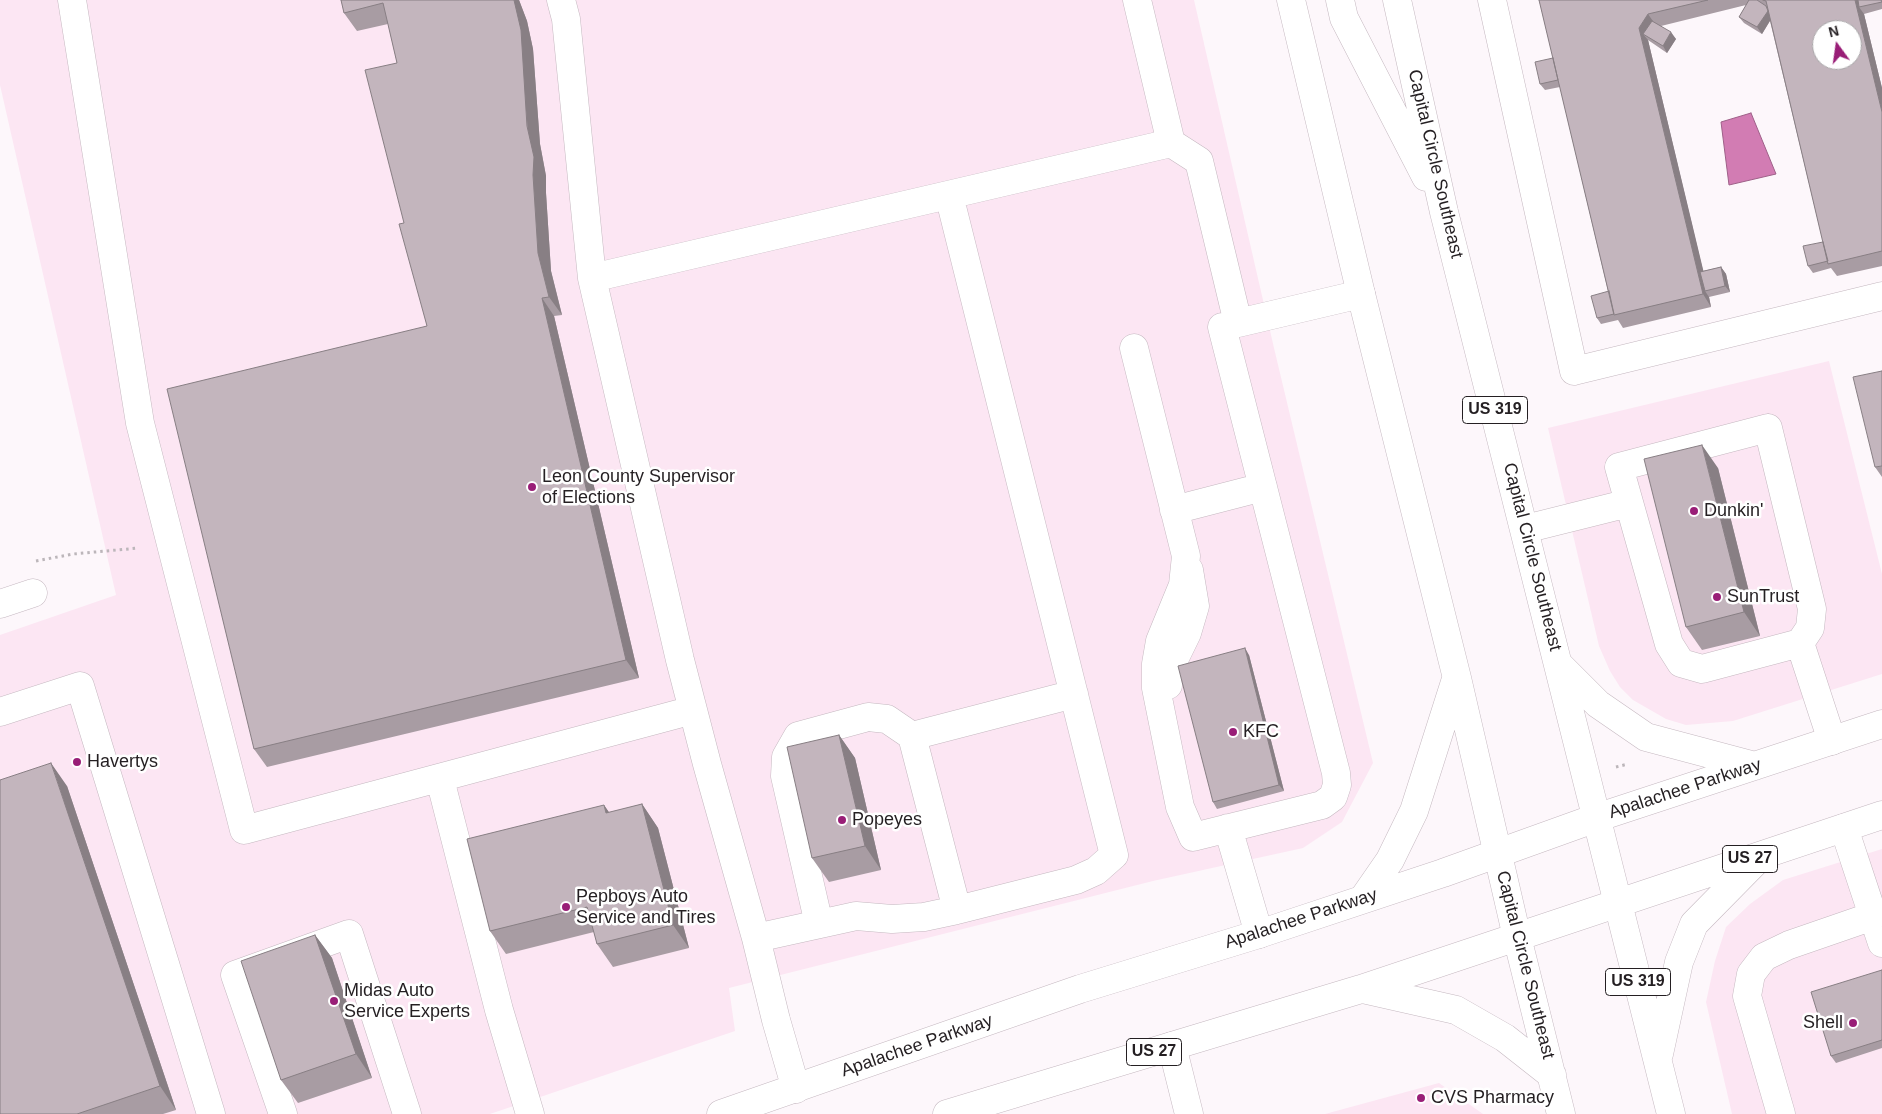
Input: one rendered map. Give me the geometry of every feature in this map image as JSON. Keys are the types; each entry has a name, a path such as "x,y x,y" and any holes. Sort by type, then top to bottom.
{"main road":[{"path":"72,0 140,423 244,830 693,710"},
{"path":"561,0 566,28 592,278 693,710 756,938 776,1020 792,1101"},
{"path":"1137,0 1171,143 1199,161 1238,323 1361,294"},
{"name":"Capital Circle Southeast","path":"1291,0 1361,294 1457,678 1516,938 1561,1114"},
{"path":"1340,0 1344,18 1444,212"},
{"name":"Capital Circle Southeast","path":"1397,0 1444,212 1671,1114"},
{"path":"1492,0 1574,371 1882,296"},
{"path":"592,278 1171,143"},
{"path":"756,938 856,916 892,919 924,917 957,910 1076,880 1096,871 1114,855 949,195"},
{"path":"1134,348 1185,552 1183,585 1160,641 1156,664 1156,688 1180,808 1193,837 1322,806 1333,797 1337,785 1222,327"},
{"path":"1768,428 1812,609 1810,628 1800,643 1702,669 1681,663 1669,644 1629,504 1619,467 1768,428"},
{"path":"1174,510 1263,487"},
{"path":"1525,529 1629,504"},
{"path":"0,604 33,593"},
{"path":"1800,643 1832,741"},
{"path":"1559,664 1598,704 1646,737 1755,766"},
{"path":"1363,900 1390,860 1414,811 1457,678"},
{"path":"0,712 80,686 211,1114"},
{"path":"912,736 1074,694"},
{"path":"819,924 785,776 786,757 798,736 868,717 887,719 912,736 957,910"},
{"name":"Apalachee Parkway","path":"720,1114 792,1101 1080,989 1363,900 1596,818 1882,724"},
{"path":"440,779 499,1010 530,1114"},
{"name":"US 27","path":"947,1114 1362,989 1882,815"},
{"path":"1844,828 1882,944"},
{"path":"1216,831 1259,934"},
{"path":"1658,1060 1679,962 1694,924 1763,855"},
{"path":"1781,1114 1746,996 1751,974 1764,957 1789,945 1873,916"},
{"path":"284,1114 235,975 349,934 407,1114"},
{"path":"1362,989 1456,1010 1505,1038 1552,1075"},
{"path":"1172,1046 1188,1114"}],"path":[{"path":"35,561 74,554 170,544"},
{"path":"1616,767 1633,762"}],"shaded area":[{"path":"0,0 1194,0 1274,348 1373,763 1342,822 1303,848 1153,881 729,988 735,1031 490,1114 0,1114 0,635 116,595 0,85"},
{"path":"1751,113 1776,174 1729,185 1721,122"},
{"path":"1829,361 1882,574 1882,674 1733,721 1686,725 1666,719 1633,700 1620,687 1610,671 1599,646 1548,428"},
{"path":"1882,849 1882,1114 1732,1114 1706,1002 1715,961 1726,927 1750,904 1783,880"},
{"name":"CVS Pharmacy","path":"1439,1083 1483,1114 1325,1114"}],"building":[{"path":"341,0 514,0 521,30 527,126 534,157 533,175 538,253 549,297 542,298 626,660 254,749 167,389 427,326 399,224 404,223 365,70 397,63 383,3 344,13"},
{"path":"1539,0 1708,0 1648,14 1639,28 1703,294 1614,315"},
{"path":"1749,0 1757,0 1766,6 1768,11 1757,27 1739,17"},
{"path":"1763,0 1855,0 1860,20 1812,20 1812,70 1862,70 1862,29 1882,112 1882,251 1828,264 1766,1"},
{"path":"1858,0 1881,0 1882,2 1859,7"},
{"path":"1652,21 1671,32 1663,46 1643,34"},
{"path":"1553,58 1558,80 1540,84 1535,62"},
{"path":"1823,242 1828,261 1808,266 1803,246"},
{"path":"1721,267 1725,286 1705,291 1700,272"},
{"path":"1609,291 1614,314 1597,318 1591,296"},
{"path":"1882,371 1882,466 1875,467 1853,377"},
{"path":"1702,445 1744,612 1686,627 1644,459"},
{"name":"KFC","path":"1245,648 1279,785 1213,802 1178,666"},
{"name":"Popeyes","path":"839,735 865,846 812,858 787,747"},
{"path":"51,763 160,1086 77,1114 0,1114 0,780"},
{"path":"642,804 673,925 597,944 587,907 490,931 467,839 604,805 606,813"},
{"path":"315,935 356,1054 281,1080 241,961"},
{"name":"Shell","path":"1882,970 1882,1040 1831,1056 1811,992"}],"place":[{"name":"Leon County Supervisor of Elections","path":"532,487"},
{"name":"Dunkin'","path":"1694,511"},
{"name":"SunTrust","path":"1717,597"},
{"name":"KFC","path":"1233,732"},
{"name":"Havertys","path":"77,762"},
{"name":"Popeyes","path":"842,820"},
{"name":"Pepboys Auto Service and Tires","path":"566,907"},
{"name":"Midas Auto Service Experts","path":"334,1001"},
{"name":"Shell","path":"1853,1023"},
{"name":"CVS Pharmacy","path":"1421,1098"}]}
